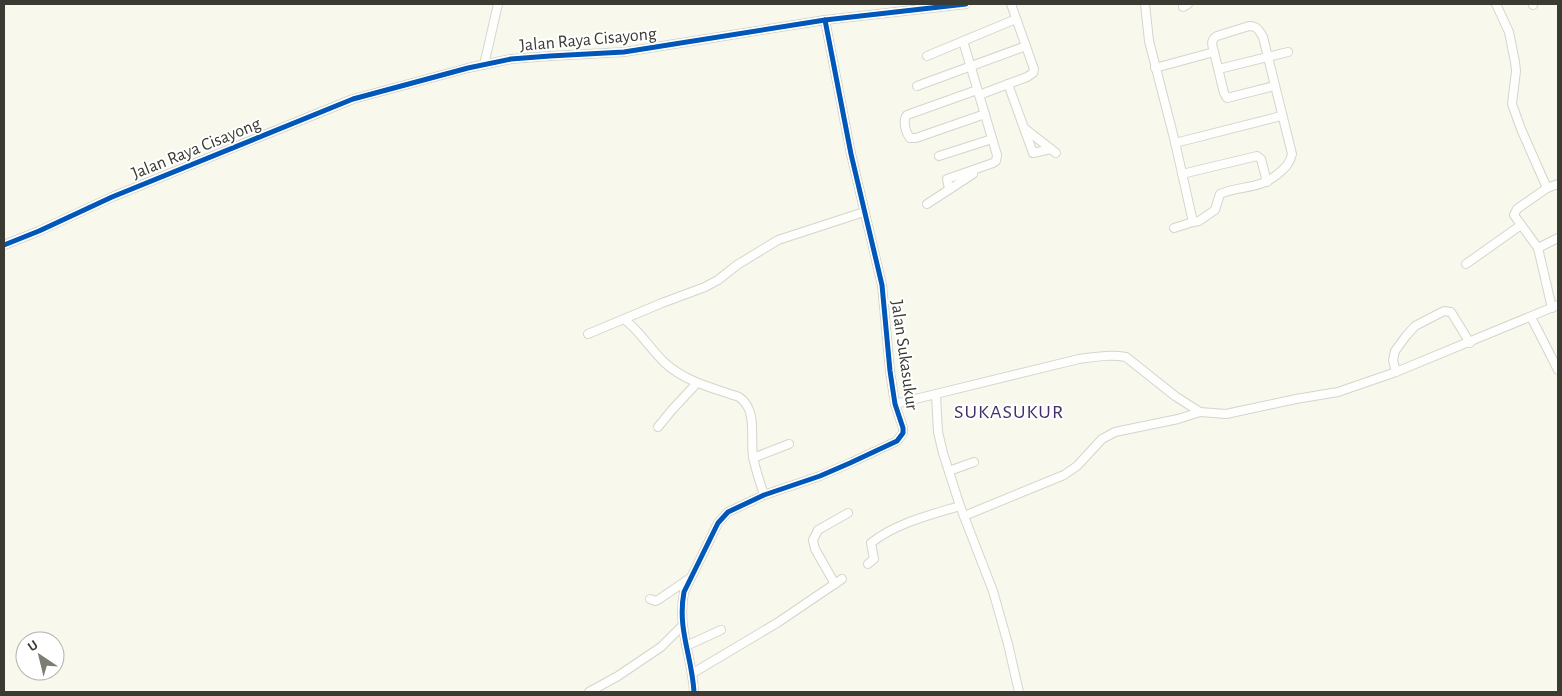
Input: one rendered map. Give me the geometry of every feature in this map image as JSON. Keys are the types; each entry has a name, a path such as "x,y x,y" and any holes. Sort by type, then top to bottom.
{"street":[{"path":"484,65 498,4"},
{"name":"Jalan Raya Cisayong","path":"4,245 120,194 353,99 458,70 511,60 624,52 825,20 966,4"},
{"path":"985,114 916,138 908,136 904,121 907,115 1008,84 1027,77 1033,72 1034,69 1011,4"},
{"path":"1145,4 1149,41 1175,143 1192,222"},
{"path":"1496,4 1509,32 1515,62 1516,72 1512,104 1547,188"},
{"path":"927,56 1016,19"},
{"name":"Jalan Sukasukur","path":"694,692 693,673 681,617 684,592 723,516 764,495 820,476 897,440 901,437 903,428 895,404 882,284 864,212 825,20"},
{"path":"1174,228 1199,221 1214,210 1220,194 1267,182 1287,166 1292,154 1281,116 1263,37 1259,29 1249,26 1214,38 1211,43 1227,98 1274,86"},
{"path":"926,204 949,189 947,179 993,163 997,159 963,41"},
{"path":"917,86 1026,46"},
{"path":"1155,68 1214,52"},
{"path":"1218,69 1288,52"},
{"path":"1008,84 1022,126 1032,153 1053,151 1022,126"},
{"path":"1175,143 1281,116"},
{"path":"939,156 992,139"},
{"path":"1182,174 1257,156 1261,159 1267,182"},
{"path":"964,516 1064,475 1077,466 1102,439 1116,432 1178,419 1200,412 1226,414 1242,412 1296,398 1338,392 1396,372 1555,307 1538,248 1514,215 1515,212 1547,188 1558,184"},
{"path":"588,334 662,303 705,288 736,265 778,240 864,212"},
{"path":"1466,264 1521,225"},
{"path":"1538,248 1558,238"},
{"path":"1396,372 1393,360 1395,351 1406,336 1415,326 1444,311 1450,312 1470,342"},
{"path":"1531,317 1558,370"},
{"path":"625,320 674,370 697,383 739,397 745,401 749,408 751,419 753,458 764,495"},
{"path":"895,404 1102,355 1117,355 1126,357 1175,396 1200,412"},
{"path":"658,427 697,383"},
{"path":"936,395 938,432 960,506 993,591 1019,692"},
{"path":"753,458 788,444"},
{"path":"949,471 974,462"},
{"path":"868,564 874,559 871,546 874,541 916,520 960,506"},
{"path":"835,584 815,549 812,540 818,530 848,513"},
{"path":"650,599 658,600 692,576"},
{"path":"693,673 777,623 842,579"},
{"path":"589,692 618,676 661,647 682,626"},
{"path":"686,646 721,630"}],"cycle path":[{"path":"4,245 112,197 353,99 468,68 511,59 624,52 825,20 966,4"},
{"path":"694,692 682,618 682,605 684,592 718,523 728,512 764,495 820,476 850,463 897,441 903,433 895,404 890,371 882,285 851,154 825,20"}],"district":[{"name":"SUKASUKUR","path":"1009,411"}]}
